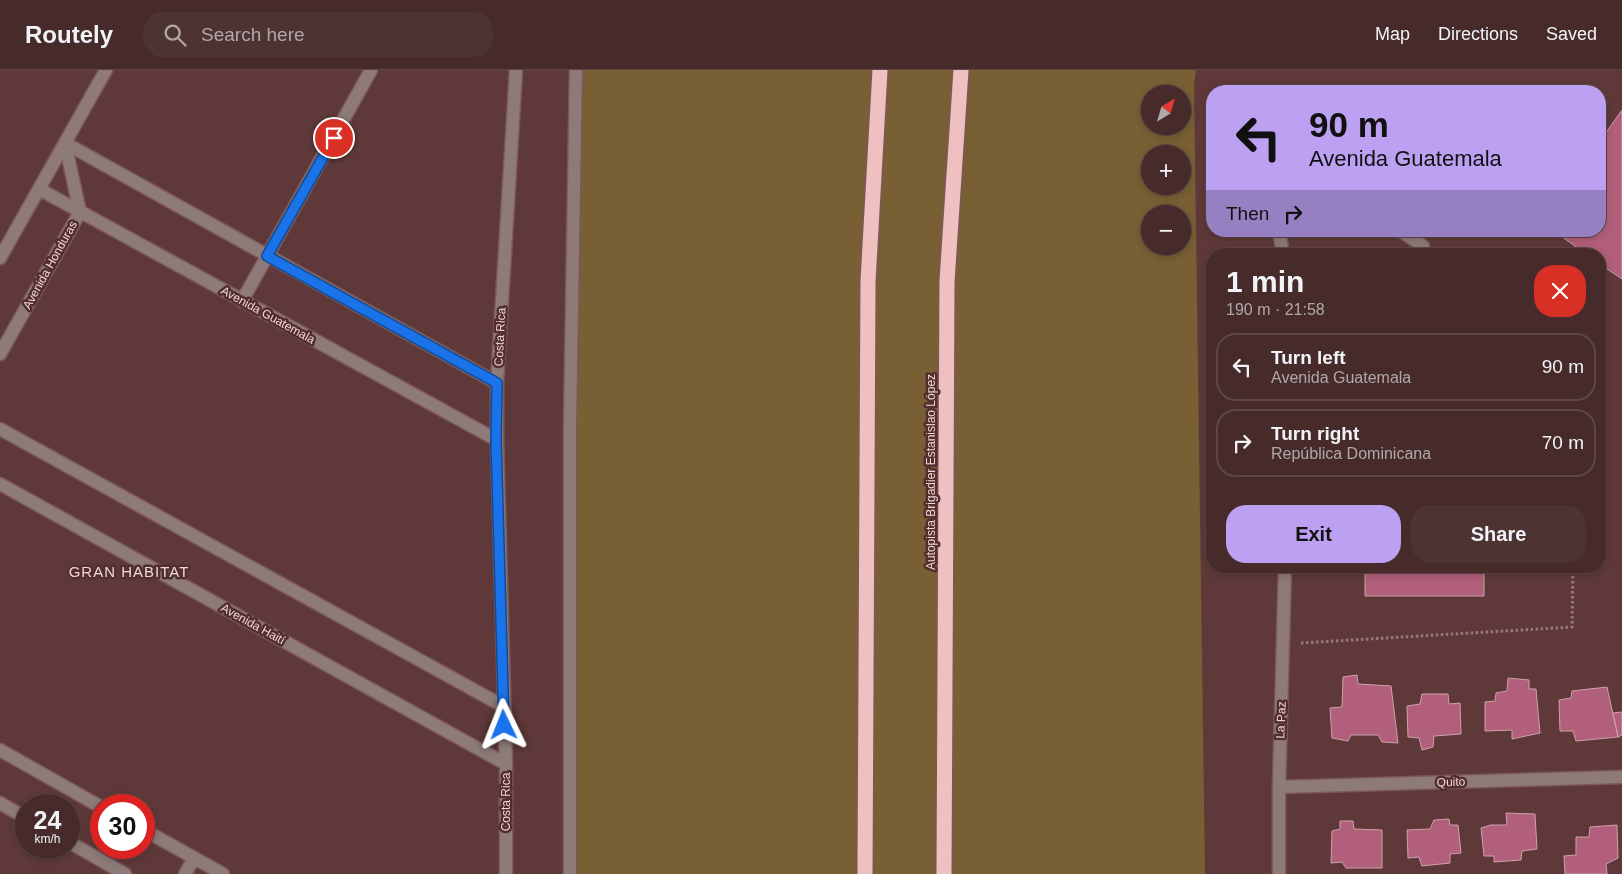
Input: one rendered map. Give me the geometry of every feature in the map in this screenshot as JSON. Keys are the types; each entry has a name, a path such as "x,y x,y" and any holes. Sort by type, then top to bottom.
{"highway":[{"path":"865,874 868,281 880,70"},
{"name":"Autopista Brigadier Estanislao López","path":"944,874 947,281 961,70"}],"street":[{"path":"0,258 106,70"},
{"path":"242,301 371,70"},
{"name":"Costa Rica","path":"506,874 506,764 496,440 497,383 516,70"},
{"path":"570,874 570,428 576,70"},
{"path":"65,143 497,383"},
{"name":"Avenida Honduras","path":"0,354 80,212 65,143"},
{"name":"Avenida Guatemala","path":"39,189 496,440"},
{"path":"1410,237 1423,246"},
{"path":"0,429 503,706"},
{"name":"Avenida Haití","path":"0,484 506,764"},
{"name":"La Paz","path":"1279,874 1279,787 1285,573"},
{"path":"0,750 90,801"},
{"name":"Quito","path":"1279,787 1622,777"},
{"path":"0,803 15,812"},
{"path":"155,836 223,874"},
{"path":"80,848 125,874"},
{"path":"185,874 194,858"}],"path":[{"path":"1283,644 1572,627 1573,573"}],"shaded area":[{"path":"576,70 1196,70 1194,85 1205,874 570,874"}],"building":[{"path":"1622,110 1622,279 1606,268 1606,248 1578,248 1562,237 1606,237 1606,133"},
{"path":"1365,573 1484,573 1484,596 1365,596"},
{"path":"1357,675 1358,684 1391,686 1398,743 1382,742 1378,735 1351,735 1348,741 1332,738 1330,708 1342,707 1343,677"},
{"path":"1508,678 1529,680 1529,689 1536,689 1540,733 1512,739 1512,730 1485,731 1485,702 1495,701 1496,693 1507,691"},
{"path":"1607,687 1618,737 1576,741 1573,731 1560,731 1559,700 1571,698 1572,691"},
{"path":"1422,694 1448,694 1449,704 1460,703 1461,734 1434,736 1433,747 1422,750 1419,738 1408,737 1407,706 1420,704"},
{"path":"1622,712 1622,735 1618,737 1613,713"},
{"path":"1506,813 1535,814 1537,849 1522,851 1521,860 1494,862 1494,856 1484,856 1481,828 1491,825 1507,825"},
{"path":"1449,819 1450,825 1458,825 1461,853 1450,854 1450,863 1422,866 1419,857 1408,858 1407,830 1430,829 1434,820"},
{"path":"1340,821 1353,821 1354,829 1382,830 1382,868 1346,868 1342,862 1331,863 1332,831 1340,829"},
{"path":"1617,825 1618,858 1606,864 1607,874 1565,874 1564,856 1576,855 1576,837 1589,837 1590,827"}],"district":[{"name":"GRAN HABITAT","path":"129,572"}],"route":[{"path":"334,138 267,256 497,383 496,440 504,725"}]}
